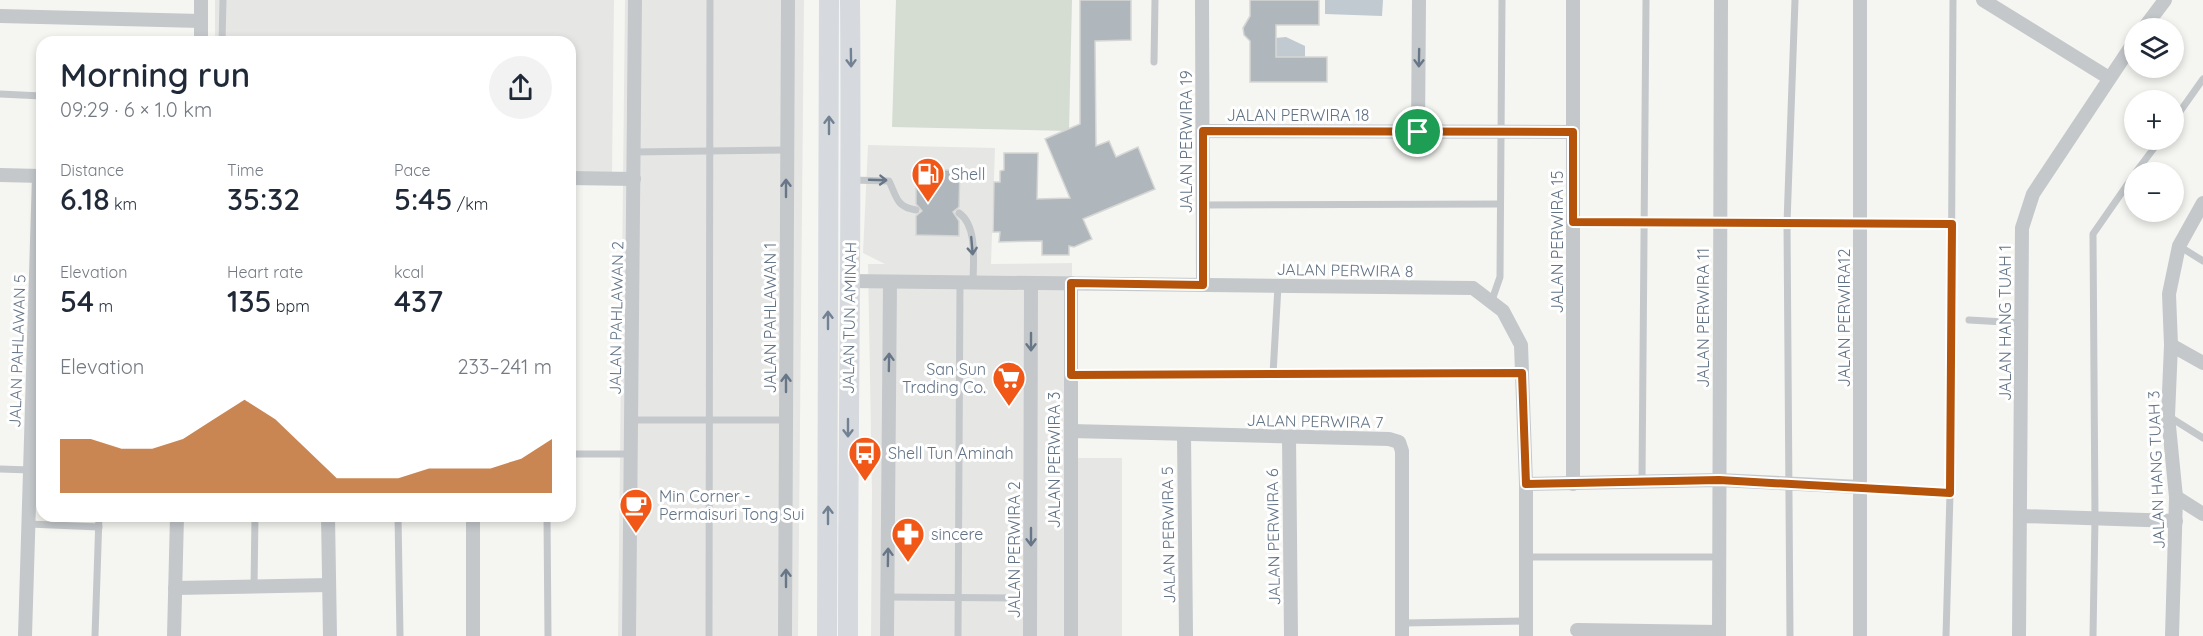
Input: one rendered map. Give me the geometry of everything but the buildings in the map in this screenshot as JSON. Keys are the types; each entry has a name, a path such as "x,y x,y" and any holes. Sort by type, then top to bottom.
{"main road":[{"name":"JALAN TUN AMINAH","path":"827,636 829,0"},
{"name":"JALAN TUN AMINAH","path":"848,636 849,281 852,180 850,0"}],"street":[{"path":"201,0 201,36"},
{"name":"JALAN PAHLAWAN 2","path":"629,636 635,0"},
{"name":"JALAN PAHLAWAN 1","path":"785,636 788,0"},
{"name":"JALAN PERWIRA 19","path":"1202,0 1203,285"},
{"path":"1418,132 1419,0"},
{"name":"JALAN PERWIRA 15","path":"1573,0 1573,484"},
{"name":"JALAN PERWIRA 11","path":"1719,634 1721,0"},
{"name":"JALAN PERWIRA12","path":"1860,0 1860,636"},
{"path":"1983,0 2109,78"},
{"path":"2152,18 2165,0"},
{"path":"0,16 201,21"},
{"name":"JALAN HANG TUAH 1","path":"2019,636 2022,228 2033,195 2124,56"},
{"name":"JALAN PERWIRA 18","path":"1203,131 1573,132"},
{"path":"0,175 36,176"},
{"path":"576,177 634,179"},
{"name":"JALAN HANG TUAH 3","path":"2172,636 2176,497 2168,416 2171,345 2169,294 2179,246 2203,203"},
{"name":"JALAN PERWIRA 8","path":"849,281 1473,288 1492,300 1503,311 1521,345 1526,484 1526,636"},
{"path":"887,636 890,282"},
{"name":"JALAN PERWIRA 2","path":"1030,636 1031,283"},
{"name":"JALAN PERWIRA 3","path":"1071,283 1071,636"},
{"path":"2171,345 2203,363"},
{"name":"JALAN PAHLAWAN 5","path":"25,636 36,358"},
{"name":"JALAN PERWIRA 7","path":"1071,431 1389,438 1399,442 1402,451 1402,630"},
{"name":"JALAN PERWIRA 5","path":"1184,434 1186,636"},
{"name":"JALAN PERWIRA 6","path":"1289,437 1291,636"},
{"path":"1526,484 1719,480 1860,487"},
{"path":"2176,497 2203,514"},
{"path":"2021,516 2176,521"},
{"path":"174,636 177,522"},
{"path":"328,522 330,636"},
{"path":"473,522 473,636"},
{"path":"175,588 329,585"},
{"path":"1577,630 1719,634"}],"lane":[{"path":"222,36 223,0"},
{"path":"709,636 710,0"},
{"path":"1154,62 1155,0"},
{"path":"1492,300 1500,277 1502,0"},
{"path":"1642,480 1646,222 1646,0"},
{"path":"1790,636 1787,223 1795,0"},
{"path":"1946,636 1950,493 1953,0"},
{"path":"2184,106 2203,79"},
{"path":"0,94 36,96"},
{"path":"633,152 786,150"},
{"path":"852,180 889,181 898,202 905,208 916,210"},
{"path":"2092,636 2096,518 2093,234 2124,190"},
{"path":"1203,205 1500,204"},
{"path":"958,636 966,282 971,233 964,217 959,213"},
{"path":"1573,222 1952,224"},
{"path":"2179,246 2203,261"},
{"path":"1273,374 1278,286"},
{"path":"1969,320 2022,323"},
{"path":"1071,375 1522,373"},
{"path":"2168,416 2203,438"},
{"path":"631,420 786,420"},
{"path":"576,454 631,454"},
{"path":"0,469 30,470"},
{"path":"1860,487 1950,493"},
{"path":"95,636 99,522"},
{"path":"255,522 255,587"},
{"path":"398,522 400,636"},
{"path":"547,522 548,636"},
{"path":"29,524 99,527"},
{"path":"1526,557 1719,557"},
{"path":"887,597 1030,598"},
{"path":"1402,630 1526,621"}],"shaded area":[{"path":"215,0 614,0 612,173 576,172 576,36 215,36"},
{"path":"625,0 804,0 798,636 618,636"},
{"path":"896,0 1072,0 1069,131 892,127"},
{"path":"1325,0 1383,0 1382,16 1325,14"},
{"path":"1286,37 1305,46 1305,57 1275,57 1275,38"},
{"path":"868,145 995,148 991,264 1072,263 1071,458 1122,458 1122,636 871,636 872,492 868,264 885,264 863,253"}],"place":[{"name":"Shell","path":"928,203"},
{"name":"San Sun Trading Co.","path":"1009,407"},
{"name":"Shell Tun Aminah","path":"865,482"},
{"name":"Min Corner - Permaisuri Tong Sui","path":"636,534"},
{"name":"sincere","path":"908,563"}],"route":[{"path":"1203,131 1418,132 1573,132 1573,222 1952,224 1950,493 1719,480 1526,484 1522,373 1071,375 1071,283 1203,285 1203,131"}]}
